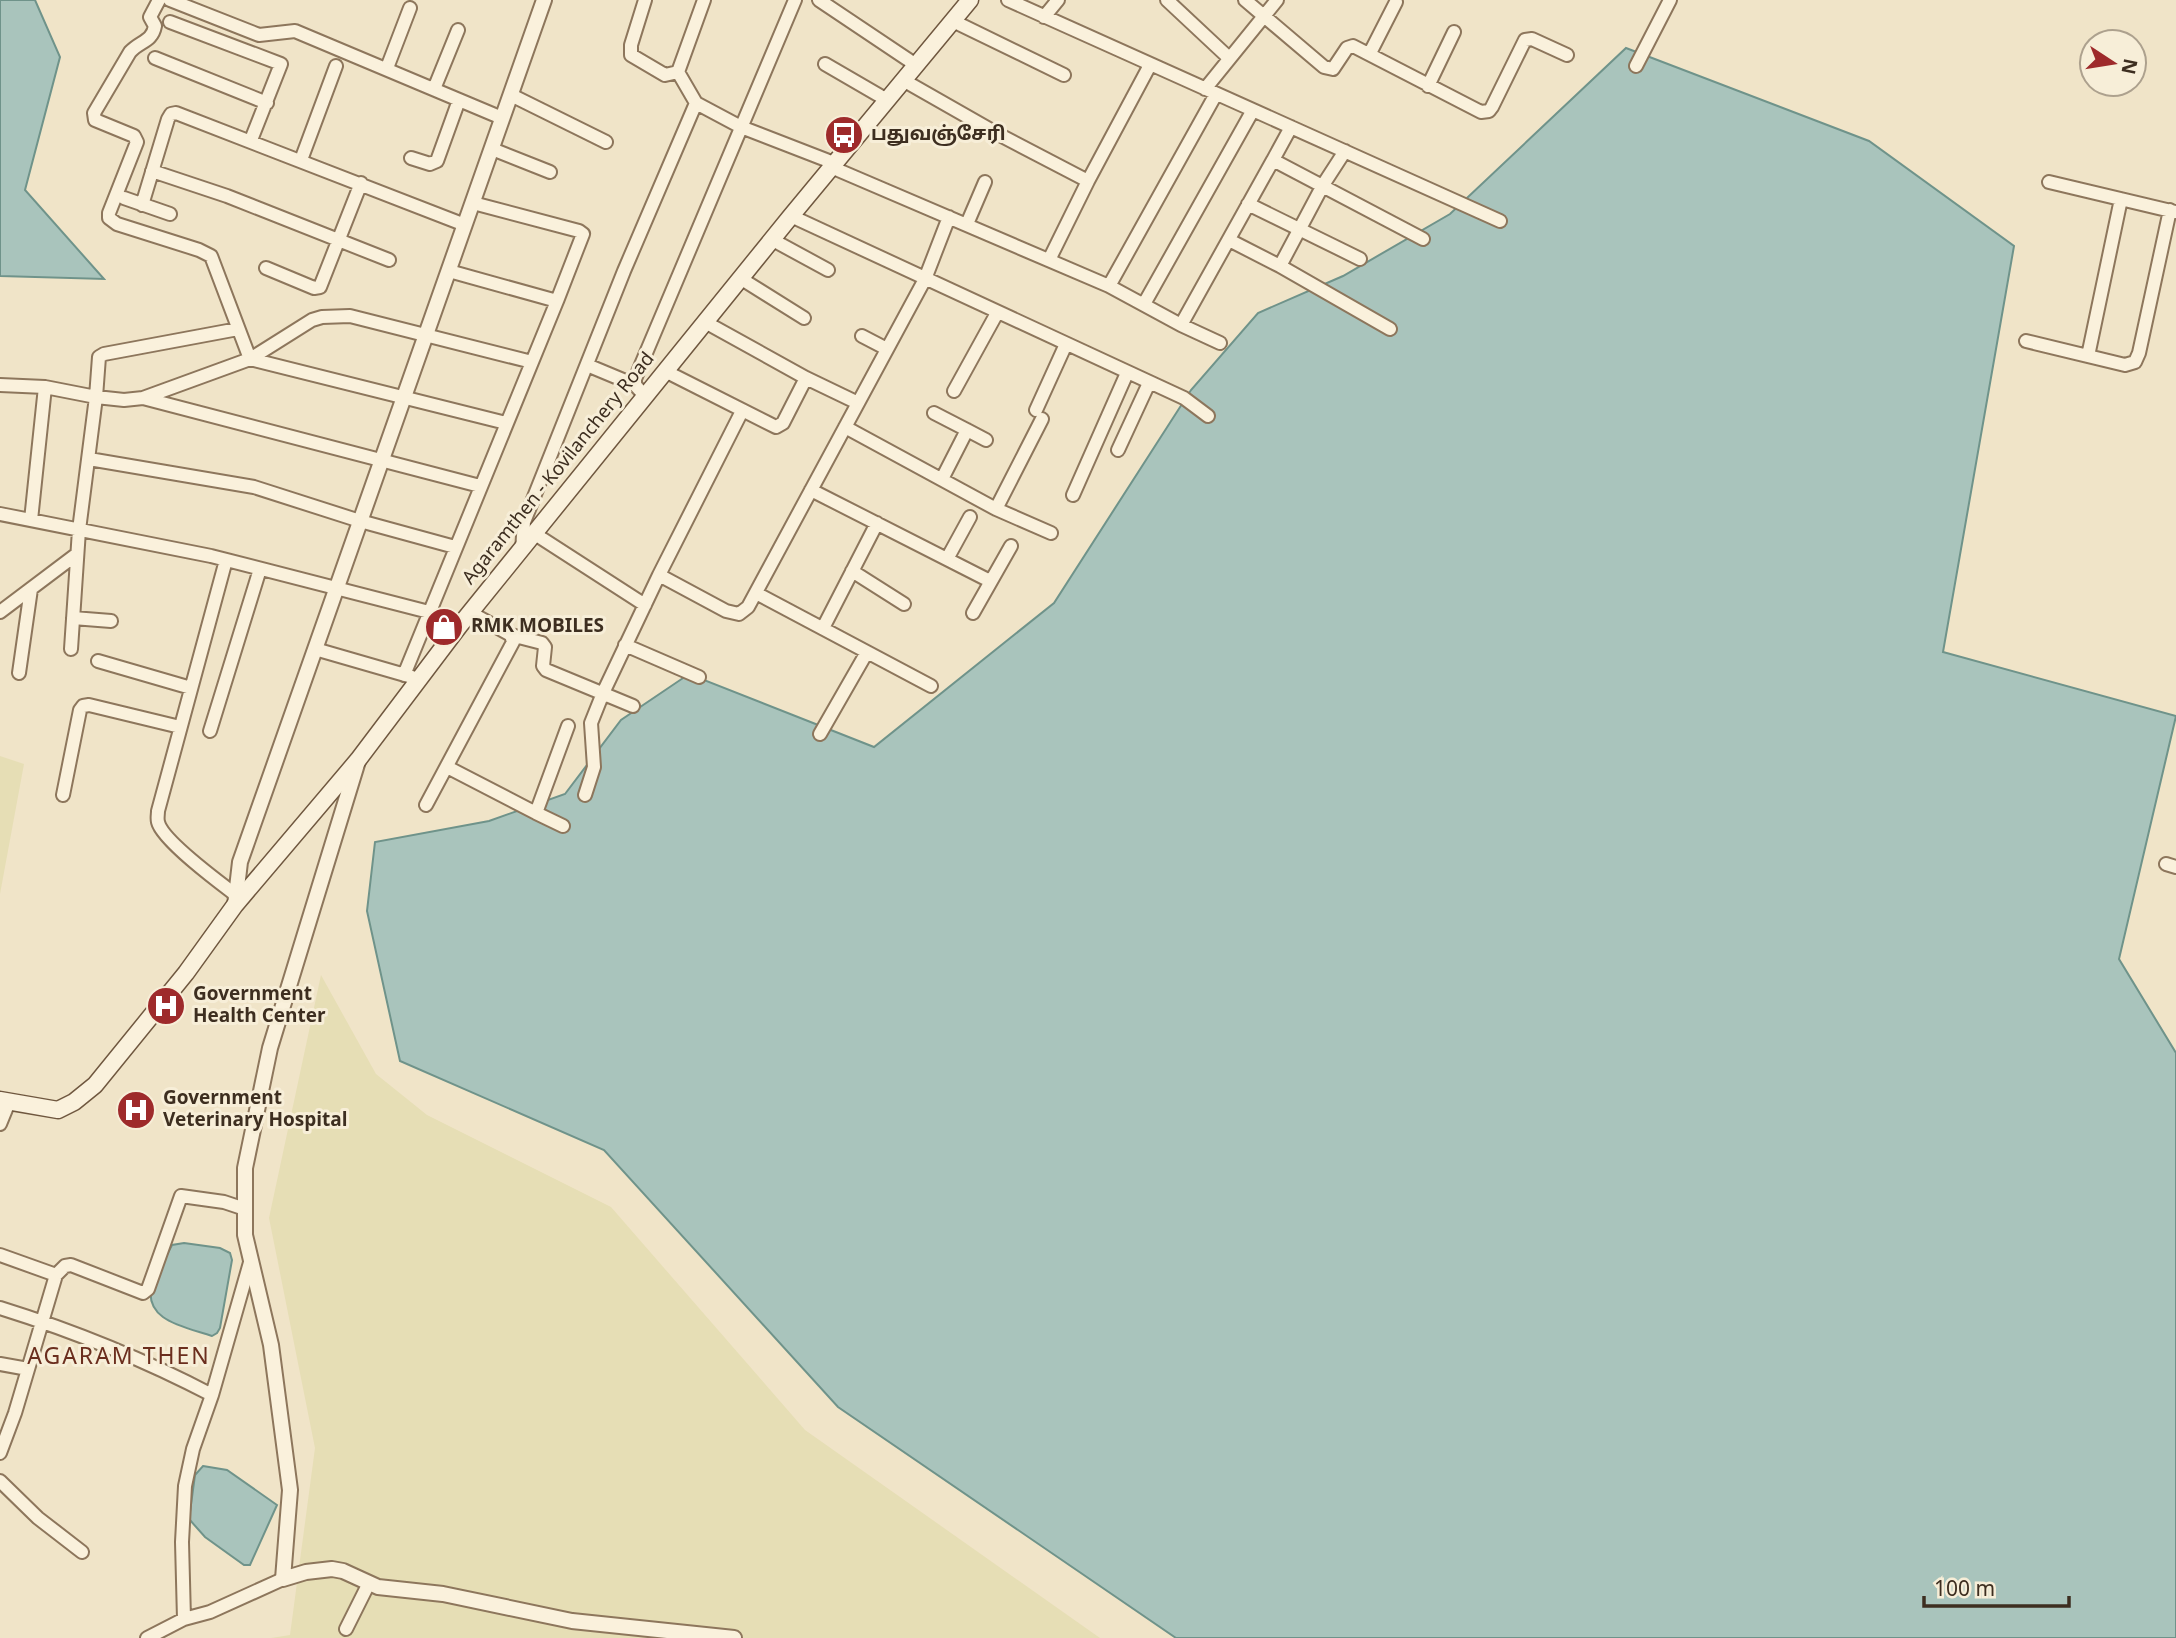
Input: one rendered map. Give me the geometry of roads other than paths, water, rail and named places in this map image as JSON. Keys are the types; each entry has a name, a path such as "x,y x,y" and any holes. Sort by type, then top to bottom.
{"main road":[{"name":"Agaramthen - Kovilanchery Road","path":"5,1101 58,1110 75,1102 95,1085 186,973 236,900 358,760 411,677 465,619 535,534 640,390 665,371 790,215 970,0"}],"street":[{"path":"159,0 150,17 155,26 153,33 146,42 131,51 94,113 95,120 134,136 137,142 109,218 117,224 211,256 250,359"},
{"path":"170,0 259,35 295,32 502,118"},
{"path":"236,900 240,862 544,0"},
{"path":"645,0 631,46 631,55 665,75 678,72"},
{"path":"704,0 678,72 696,103 741,127 1109,286 1220,343"},
{"path":"587,365 640,390 741,127 795,0"},
{"path":"819,0 916,65"},
{"path":"1008,0 1500,221"},
{"path":"1044,17 1058,0"},
{"path":"1167,0 1229,58"},
{"path":"1245,0 1329,69 1333,69 1347,48 1353,46 1476,111 1486,112 1492,107 1525,40 1532,39 1567,55"},
{"path":"1109,286 1229,58 1277,0"},
{"path":"1636,66 1670,0"},
{"path":"1370,53 1396,2"},
{"path":"387,68 410,8"},
{"path":"953,21 1064,75"},
{"path":"170,22 281,64 251,140"},
{"path":"434,89 457,30"},
{"path":"1428,86 1454,32"},
{"path":"155,58 267,103"},
{"path":"825,64 887,100"},
{"path":"1049,260 1087,181 1150,65"},
{"path":"301,160 336,66"},
{"path":"903,80 1087,181"},
{"path":"511,95 606,142"},
{"path":"411,158 430,164 437,161 459,100"},
{"path":"522,550 524,522 696,103"},
{"path":"1144,304 1253,110"},
{"path":"142,205 168,120 171,114 176,113 465,225"},
{"path":"1181,325 1291,127"},
{"path":"492,149 550,172"},
{"path":"1280,266 1345,151"},
{"path":"1273,160 1423,239"},
{"path":"152,171 227,196 389,260"},
{"path":"2026,341 2124,365 2135,362 2173,211 2049,182"},
{"path":"266,268 314,288 320,287 361,183"},
{"path":"967,225 985,183"},
{"path":"124,198 170,214"},
{"path":"2088,356 2121,199"},
{"path":"315,649 411,677 429,612 583,234 473,203"},
{"path":"1248,204 1360,258"},
{"path":"790,215 1184,398 1208,416"},
{"path":"659,575 726,611 739,614 748,607 925,279 949,217"},
{"path":"771,239 828,270"},
{"path":"1229,240 1390,329"},
{"path":"449,271 556,301"},
{"path":"740,278 804,318"},
{"path":"954,391 997,313"},
{"path":"0,385 45,387 124,400 143,398 250,359 312,320 322,317 350,316 532,362"},
{"path":"705,322 806,378 858,403"},
{"path":"71,649 79,530 99,357 238,329"},
{"path":"862,336 887,349"},
{"path":"996,509 1039,415 1066,344"},
{"path":"250,359 506,423"},
{"path":"665,371 771,425 780,426 806,378"},
{"path":"1073,495 1127,373"},
{"path":"1118,450 1149,383"},
{"path":"30,520 45,387"},
{"path":"143,398 480,486"},
{"path":"584,795 594,767 591,723 603,693 742,411"},
{"path":"934,413 986,440"},
{"path":"845,427 996,509 1051,533"},
{"path":"942,479 967,430"},
{"path":"89,459 254,487 360,521 455,547"},
{"path":"811,490 990,581"},
{"path":"0,513 226,560 465,619 542,643 545,647 542,666 546,670 633,706"},
{"path":"947,559 970,517"},
{"path":"823,628 877,523"},
{"path":"535,534 645,605"},
{"path":"973,612 1011,546"},
{"path":"0,612 77,554"},
{"path":"226,560 158,811 158,823 166,835 236,900"},
{"path":"210,732 260,569"},
{"path":"852,572 905,604"},
{"path":"19,673 30,589"},
{"path":"756,593 931,686"},
{"path":"73,618 111,621"},
{"path":"426,805 511,646 511,635"},
{"path":"625,645 699,677"},
{"path":"820,734 867,652"},
{"path":"98,661 191,688"},
{"path":"63,795 83,706 89,705 180,727"},
{"path":"536,813 568,726"},
{"path":"283,1579 290,1490 271,1345 245,1235 244,1168 270,1048 358,760"},
{"path":"447,767 563,826"},
{"path":"0,1124 5,1101"},
{"path":"0,1453 15,1413 55,1275 65,1266 71,1265 143,1293 148,1289 181,1196 225,1202 245,1209"},
{"path":"0,1255 55,1275"},
{"path":"184,1619 182,1542 185,1486 193,1449 212,1395 251,1259"},
{"path":"0,1308 90,1338 155,1365 212,1395"},
{"path":"0,1364 28,1369"},
{"path":"0,1481 38,1518 82,1552"},
{"path":"146,1638 164,1633 184,1619 210,1612 283,1579 306,1572 332,1569 388,1589 443,1594 594,1624 734,1638"},
{"path":"346,1629 369,1583"}],"water":[{"path":"0,0 35,0 60,57 25,190 104,279 0,276"},
{"path":"1626,48 1869,141 2014,246 1943,652 2176,716 2119,959 2176,1053 2176,1638 1176,1638 838,1407 604,1150 400,1061 367,911 375,842 489,821 565,794 621,720 689,674 874,747 1054,603 1191,390 1258,313 1343,276 1450,214"},
{"path":"184,1243 220,1248 230,1253 232,1260 220,1328 212,1336 168,1320 154,1306 152,1284 172,1245"},
{"path":"203,1466 227,1470 277,1505 250,1565 244,1565 205,1537 189,1519 195,1475"}],"place":[{"name":"பதுவஞ்சேரி","path":"844,135"},
{"name":"RMK MOBILES","path":"444,627"},
{"name":"Government Health Center","path":"166,1006"},
{"name":"Government Veterinary Hospital","path":"136,1110"}],"district":[{"name":"AGARAM THEN","path":"119,1358"}]}
